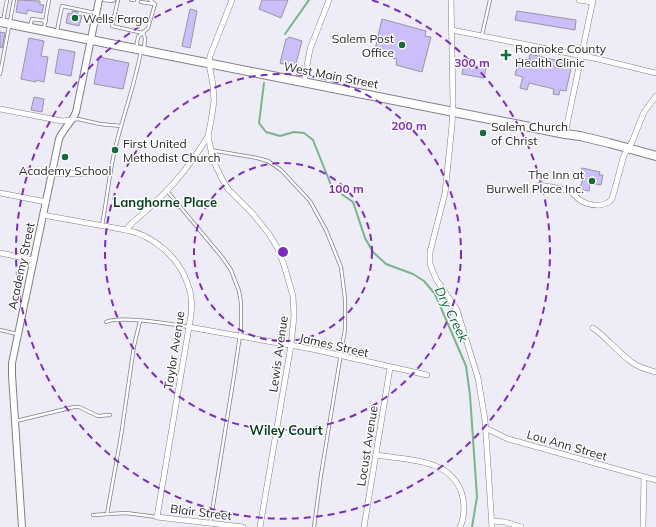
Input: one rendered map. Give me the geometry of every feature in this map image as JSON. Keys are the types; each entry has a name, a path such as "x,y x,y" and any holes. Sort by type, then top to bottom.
{"main road":[{"name":"West Main Street","path":"4,23 580,136 656,156"}],"street":[{"name":"Academy Street","path":"22,527 12,363 59,139 65,127 72,120 76,112 99,0"},
{"path":"210,64 210,56 232,0"},
{"path":"304,82 310,49 329,0"},
{"path":"451,0 453,112 445,193 430,252 430,264 436,279 457,310 478,378 482,397 485,428 492,524 505,522 522,527"},
{"path":"565,134 593,1 579,0"},
{"path":"452,30 582,56 656,73"},
{"name":"Lewis Avenue","path":"210,64 214,85 214,101 208,136 213,160 222,179 236,198 262,225 278,249 291,285 294,301 291,345 260,527"},
{"path":"540,185 572,192 580,201 598,205 606,204 612,199 624,155 629,148 644,112 656,96"},
{"path":"0,109 62,121 72,120"},
{"path":"126,230 167,191 187,167 208,136"},
{"path":"51,174 96,174"},
{"path":"0,193 46,202"},
{"name":"Taylor Avenue","path":"43,215 126,230 138,234 156,243 174,259 180,267 188,285 191,295 191,315 157,517"},
{"path":"0,252 34,260"},
{"name":"James Street","path":"189,327 291,345 427,375"},
{"path":"593,328 639,367 656,372"},
{"name":"Locust Avenue","path":"364,527 390,368"},
{"name":"Lou Ann Street","path":"485,428 508,438 656,480"},
{"path":"376,455 424,462 442,468 448,473 457,484 463,500 464,515 460,527"},
{"path":"643,527 644,477"},
{"name":"Blair Street","path":"157,517 243,527"}],"lane":[{"path":"0,74 7,0"},
{"path":"4,23 14,0"},
{"path":"44,31 49,0"},
{"path":"104,0 114,0"},
{"path":"118,0 112,26 143,33"},
{"path":"150,0 154,4"},
{"path":"482,35 490,0"},
{"path":"141,2 154,4"},
{"path":"140,50 138,37 148,28 154,4"},
{"path":"57,33 62,6 96,13"},
{"path":"30,28 32,19 46,22"},
{"path":"102,226 115,151 137,70 140,50 145,38 143,33"},
{"path":"72,120 78,119 100,124 121,126"},
{"path":"210,150 257,158 273,164 286,174 310,201 318,215 335,250 343,276 345,315 341,356 322,468 314,527"},
{"path":"167,191 231,270 239,291 241,303 242,315 240,336 210,524"},
{"path":"106,322 115,319 140,320 189,327"},
{"path":"107,514 134,346 140,320"},
{"path":"0,330 18,334"},
{"path":"15,422 74,407 79,407 98,416 110,415"},
{"path":"93,515 126,513 157,517"}],"building":[{"path":"18,0 40,1 40,5 44,5 42,13 27,10 27,14 16,12"},
{"path":"262,0 288,0 281,18 259,9"},
{"path":"190,9 197,11 190,48 182,46"},
{"path":"72,11 78,12 77,15 82,16 79,26 66,23 68,13 72,14"},
{"path":"517,11 576,20 575,30 515,20"},
{"name":"Salem Post Office","path":"382,19 426,31 425,36 431,37 422,72 396,65 397,59 374,54"},
{"path":"0,32 5,33 2,48 0,47"},
{"path":"289,37 302,41 295,67 280,63 286,39"},
{"path":"29,38 44,41 41,56 48,57 44,82 21,79"},
{"path":"59,49 75,52 71,76 55,73"},
{"path":"530,54 572,64 566,91 560,90 559,95 553,94 554,89 529,83 527,90 520,88 523,77 515,75 519,58 529,60"},
{"path":"99,57 129,63 123,89 94,84"},
{"path":"464,63 486,68 484,78 462,74"},
{"path":"34,97 44,99 42,112 31,110"},
{"name":"The Inn at Burwell Place Inc.","path":"582,168 600,172 599,175 603,175 601,185 590,183 589,191 580,189 583,178 580,176"}],"waterway":[{"name":"Dry Creek","path":"285,34 309,0"},
{"name":"Dry Creek","path":"264,83 259,123 266,132 280,136 294,132 304,133 313,140 331,185 353,202 365,238 373,252 386,264 413,274 424,281 435,294 466,366 470,395 477,497 472,527"}],"place":[{"name":"Wells Fargo","path":"75,18"},
{"name":"Salem Post Office","path":"402,45"},
{"name":"Roanoke County Health Clinic","path":"506,55"},
{"name":"Salem Church of Christ","path":"483,133"},
{"name":"First United Methodist Church","path":"115,150"},
{"name":"Academy School","path":"65,157"},
{"name":"The Inn at Burwell Place Inc.","path":"592,181"}],"district":[{"name":"Langhorne Place","path":"165,202"},
{"name":"Wiley Court","path":"286,430"}]}
